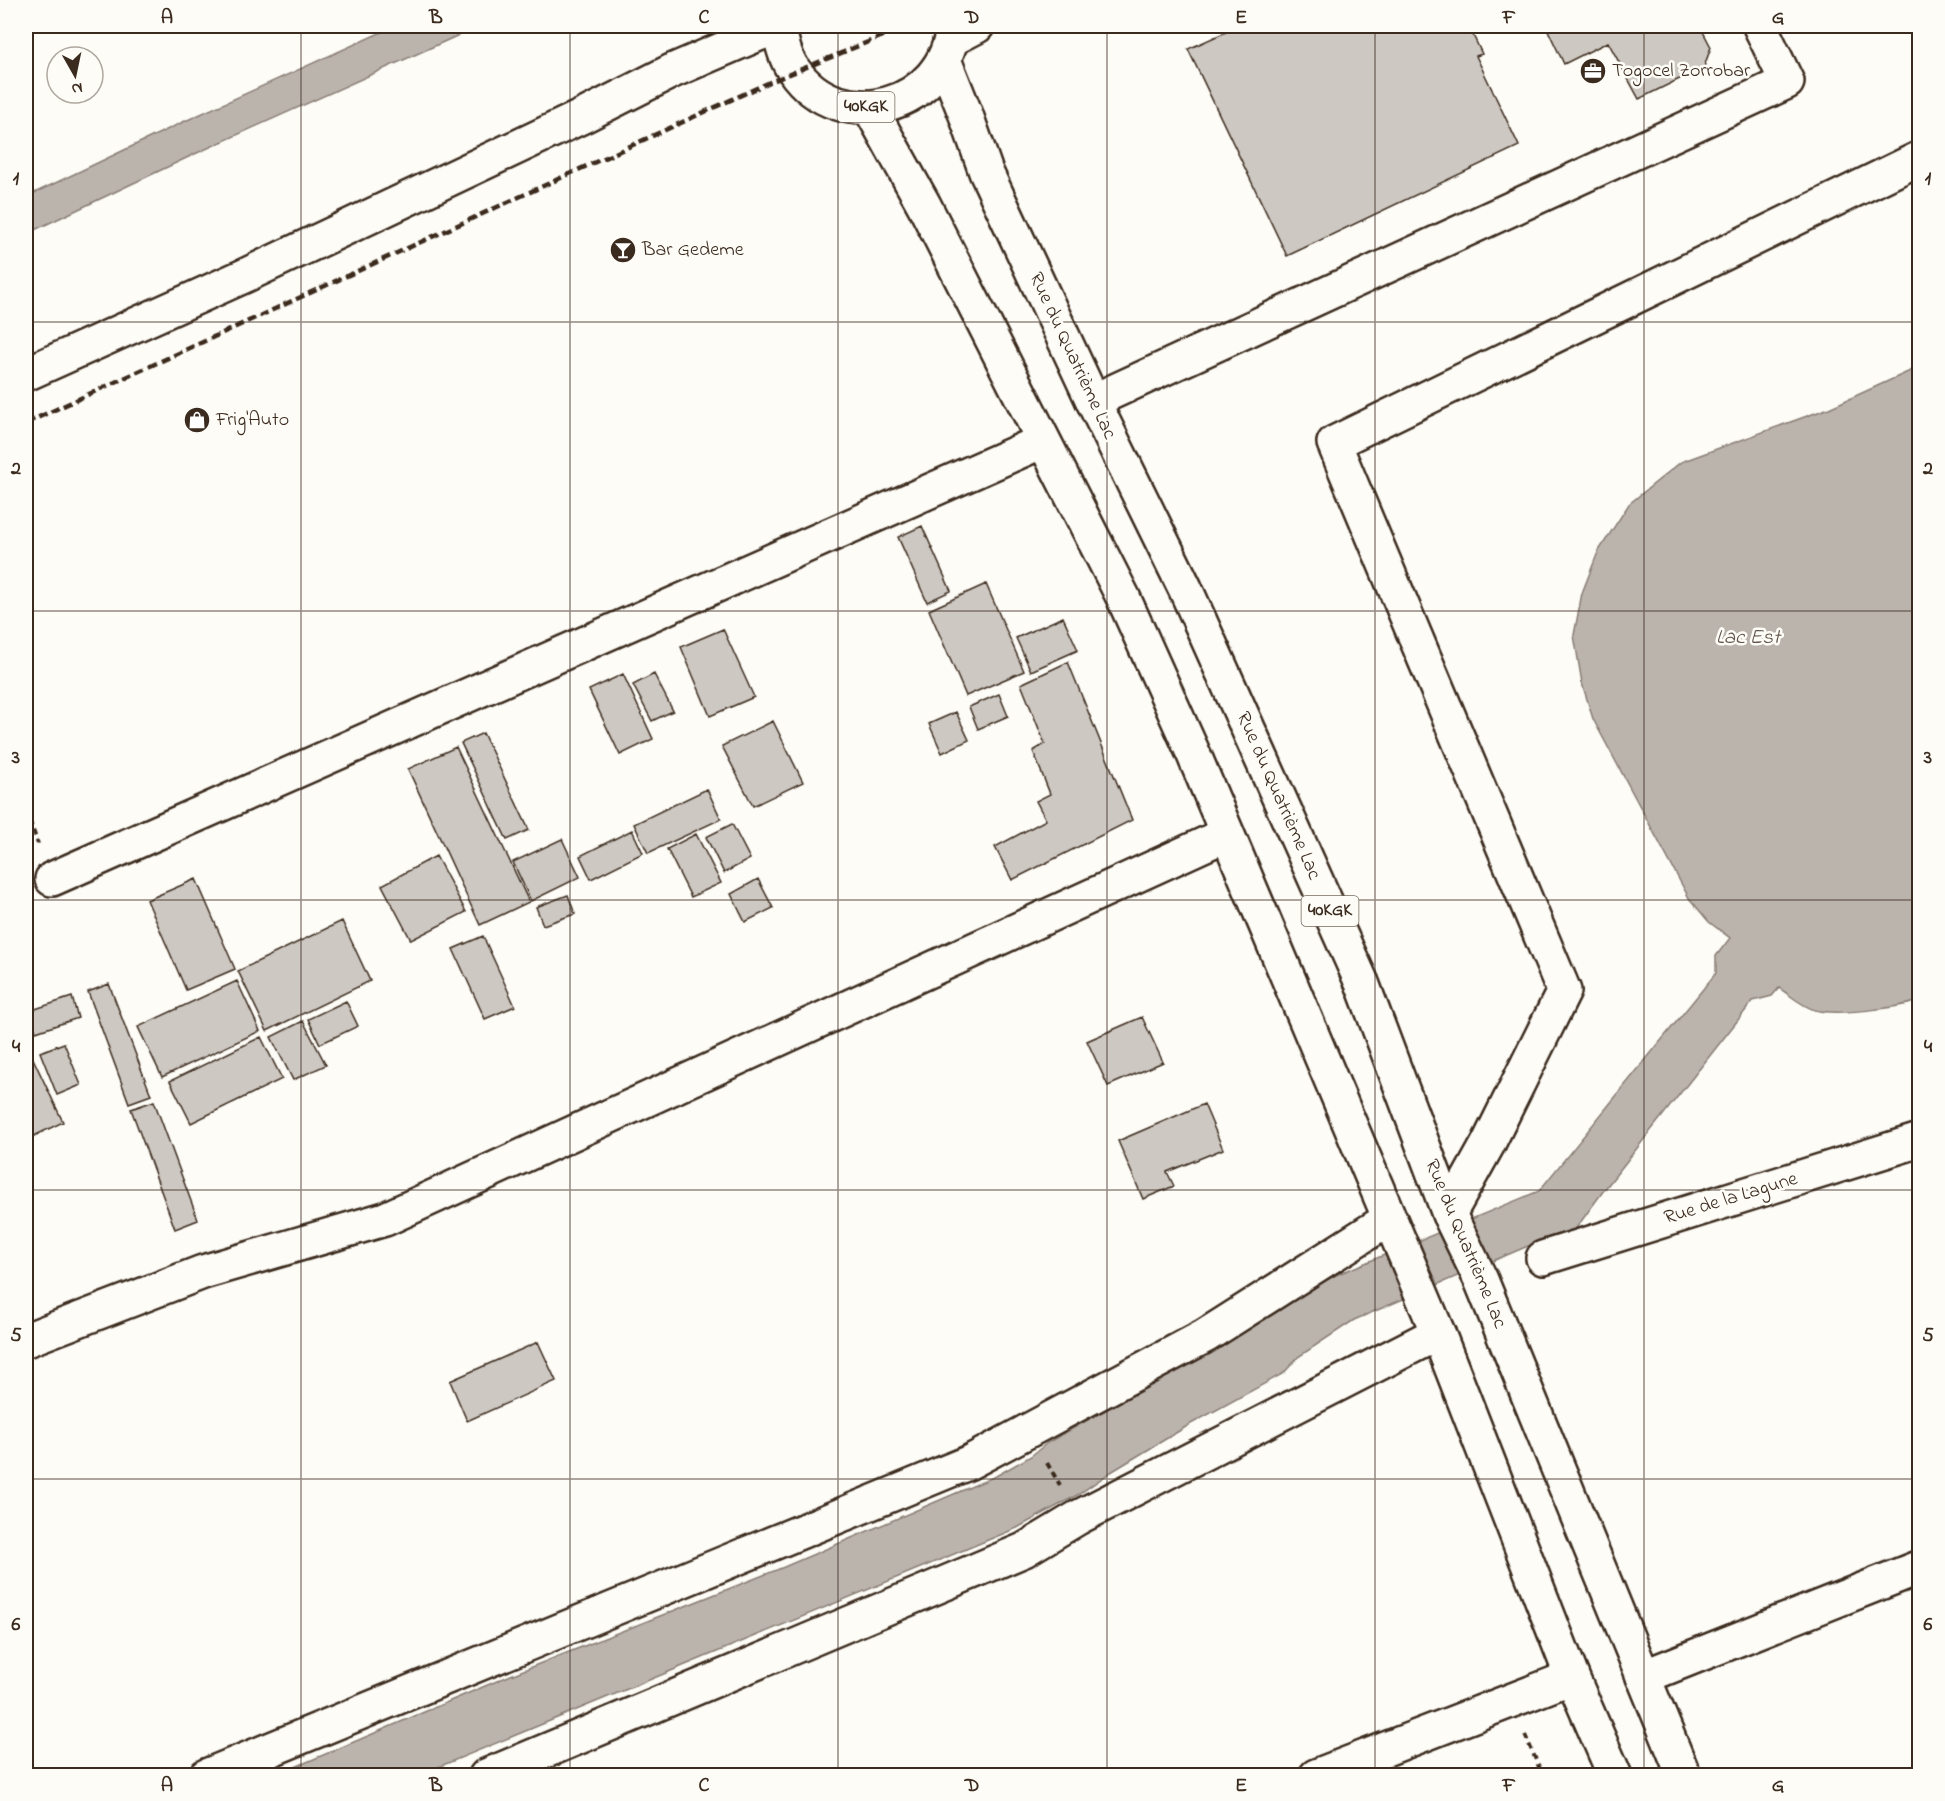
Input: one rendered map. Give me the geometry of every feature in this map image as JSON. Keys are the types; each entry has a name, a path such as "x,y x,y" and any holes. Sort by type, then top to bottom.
{"street":[{"name":"40KGK","path":"778,26 782,47 792,68 807,85 826,98 848,106 870,108 892,103 914,93 931,79 956,37"},
{"path":"26,374 254,271 544,135 672,71 778,26"},
{"path":"1093,401 1788,82 1760,26"},
{"name":"Rue du Quatrième Lac","path":"956,37 966,114 986,172 1093,401 1185,588 1362,983 1449,1214 1481,1280 1684,1776"},
{"name":"40KGK","path":"870,108 924,205 1123,597 1194,755 1438,1333 1572,1677 1615,1776"},
{"path":"1449,1214 1488,1144 1564,991 1334,442 1920,158"},
{"path":"52,879 1043,441"},
{"path":"26,1340 203,1272 385,1219 1227,834"},
{"name":"Rue de la Lagune","path":"1543,1258 1920,1140"},
{"path":"206,1776 968,1463 1205,1336 1389,1219"},
{"path":"486,1776 1024,1550 1079,1517 1438,1333"},
{"path":"1643,1677 1920,1567"},
{"path":"1316,1776 1572,1677"}],"path":[{"path":"1029,1432 1079,1517"},
{"path":"1510,1701 1543,1776"}],"water":[{"path":"395,26 479,26 197,153 26,234 26,197 183,122"},
{"name":"Lac Est","path":"1919,367 1919,1001 1867,1010 1825,1012 1806,1006 1779,988 1772,996 1753,1001 1574,1231 1528,1246 1354,1320 1298,1357 1284,1373 1189,1425 1079,1494 1017,1528 419,1775 274,1776 511,1675 784,1567 996,1476 1031,1456 1047,1443 1148,1386 1253,1319 1336,1275 1539,1191 1716,973 1716,956 1730,938 1709,922 1689,898 1593,719 1582,683 1574,635 1582,593 1598,552 1629,504 1681,462 1829,408"}],"building":[{"path":"1239,26 1461,26 1465,33 1471,31 1482,54 1476,56 1519,146 1287,256 1188,49"},
{"path":"1546,26 1700,26 1711,47 1704,67 1639,99 1608,42 1564,64"},
{"path":"922,526 951,591 927,602 898,537"},
{"path":"986,584 1024,671 966,696 929,610"},
{"path":"1063,617 1078,650 1031,671 1016,638"},
{"path":"723,629 754,697 710,716 681,647"},
{"path":"1068,662 1132,820 1012,880 995,847 1046,820 1036,801 1050,794 1033,751 1045,744 1021,684"},
{"path":"623,674 653,739 620,755 589,690"},
{"path":"654,674 673,711 652,721 633,685"},
{"path":"999,694 1008,716 978,729 969,707"},
{"path":"956,712 969,740 942,753 929,724"},
{"path":"773,721 803,782 753,806 722,746"},
{"path":"483,733 529,830 507,840 461,743"},
{"path":"456,747 529,902 480,925 408,769"},
{"path":"707,789 721,819 648,853 634,824"},
{"path":"732,824 750,859 724,873 706,837"},
{"path":"632,830 643,853 591,879 580,856"},
{"path":"696,834 721,883 691,897 667,849"},
{"path":"562,839 580,877 531,901 513,862"},
{"path":"436,856 466,912 411,940 382,885"},
{"path":"196,879 235,969 186,990 147,900"},
{"path":"758,879 773,908 745,922 731,894"},
{"path":"568,895 575,914 543,925 536,907"},
{"path":"342,921 370,981 267,1031 238,971"},
{"path":"483,936 515,1006 485,1019 453,949"},
{"path":"237,981 260,1031 162,1077 138,1027"},
{"path":"109,984 151,1095 129,1103 88,992"},
{"path":"72,997 78,1018 36,1032 29,1011"},
{"path":"346,1001 358,1026 320,1044 308,1019"},
{"path":"1142,1017 1163,1062 1108,1086 1087,1041"},
{"path":"303,1021 326,1065 293,1080 271,1037"},
{"path":"261,1037 282,1079 191,1123 170,1081"},
{"path":"64,1043 81,1085 57,1095 40,1052"},
{"path":"29,1050 63,1122 30,1138 26,1128 26,1052"},
{"path":"154,1101 198,1220 175,1229 131,1109"},
{"path":"1204,1104 1223,1149 1167,1172 1174,1186 1143,1199 1118,1141"},
{"path":"538,1342 556,1381 467,1421 450,1381"}],"railway":[{"path":"26,423 770,82 902,26"}],"place":[{"name":"Togocel Zorrobar","path":"1593,71"},
{"name":"Bar Gedeme","path":"623,250"},
{"name":"Frig'Auto","path":"197,420"}]}
